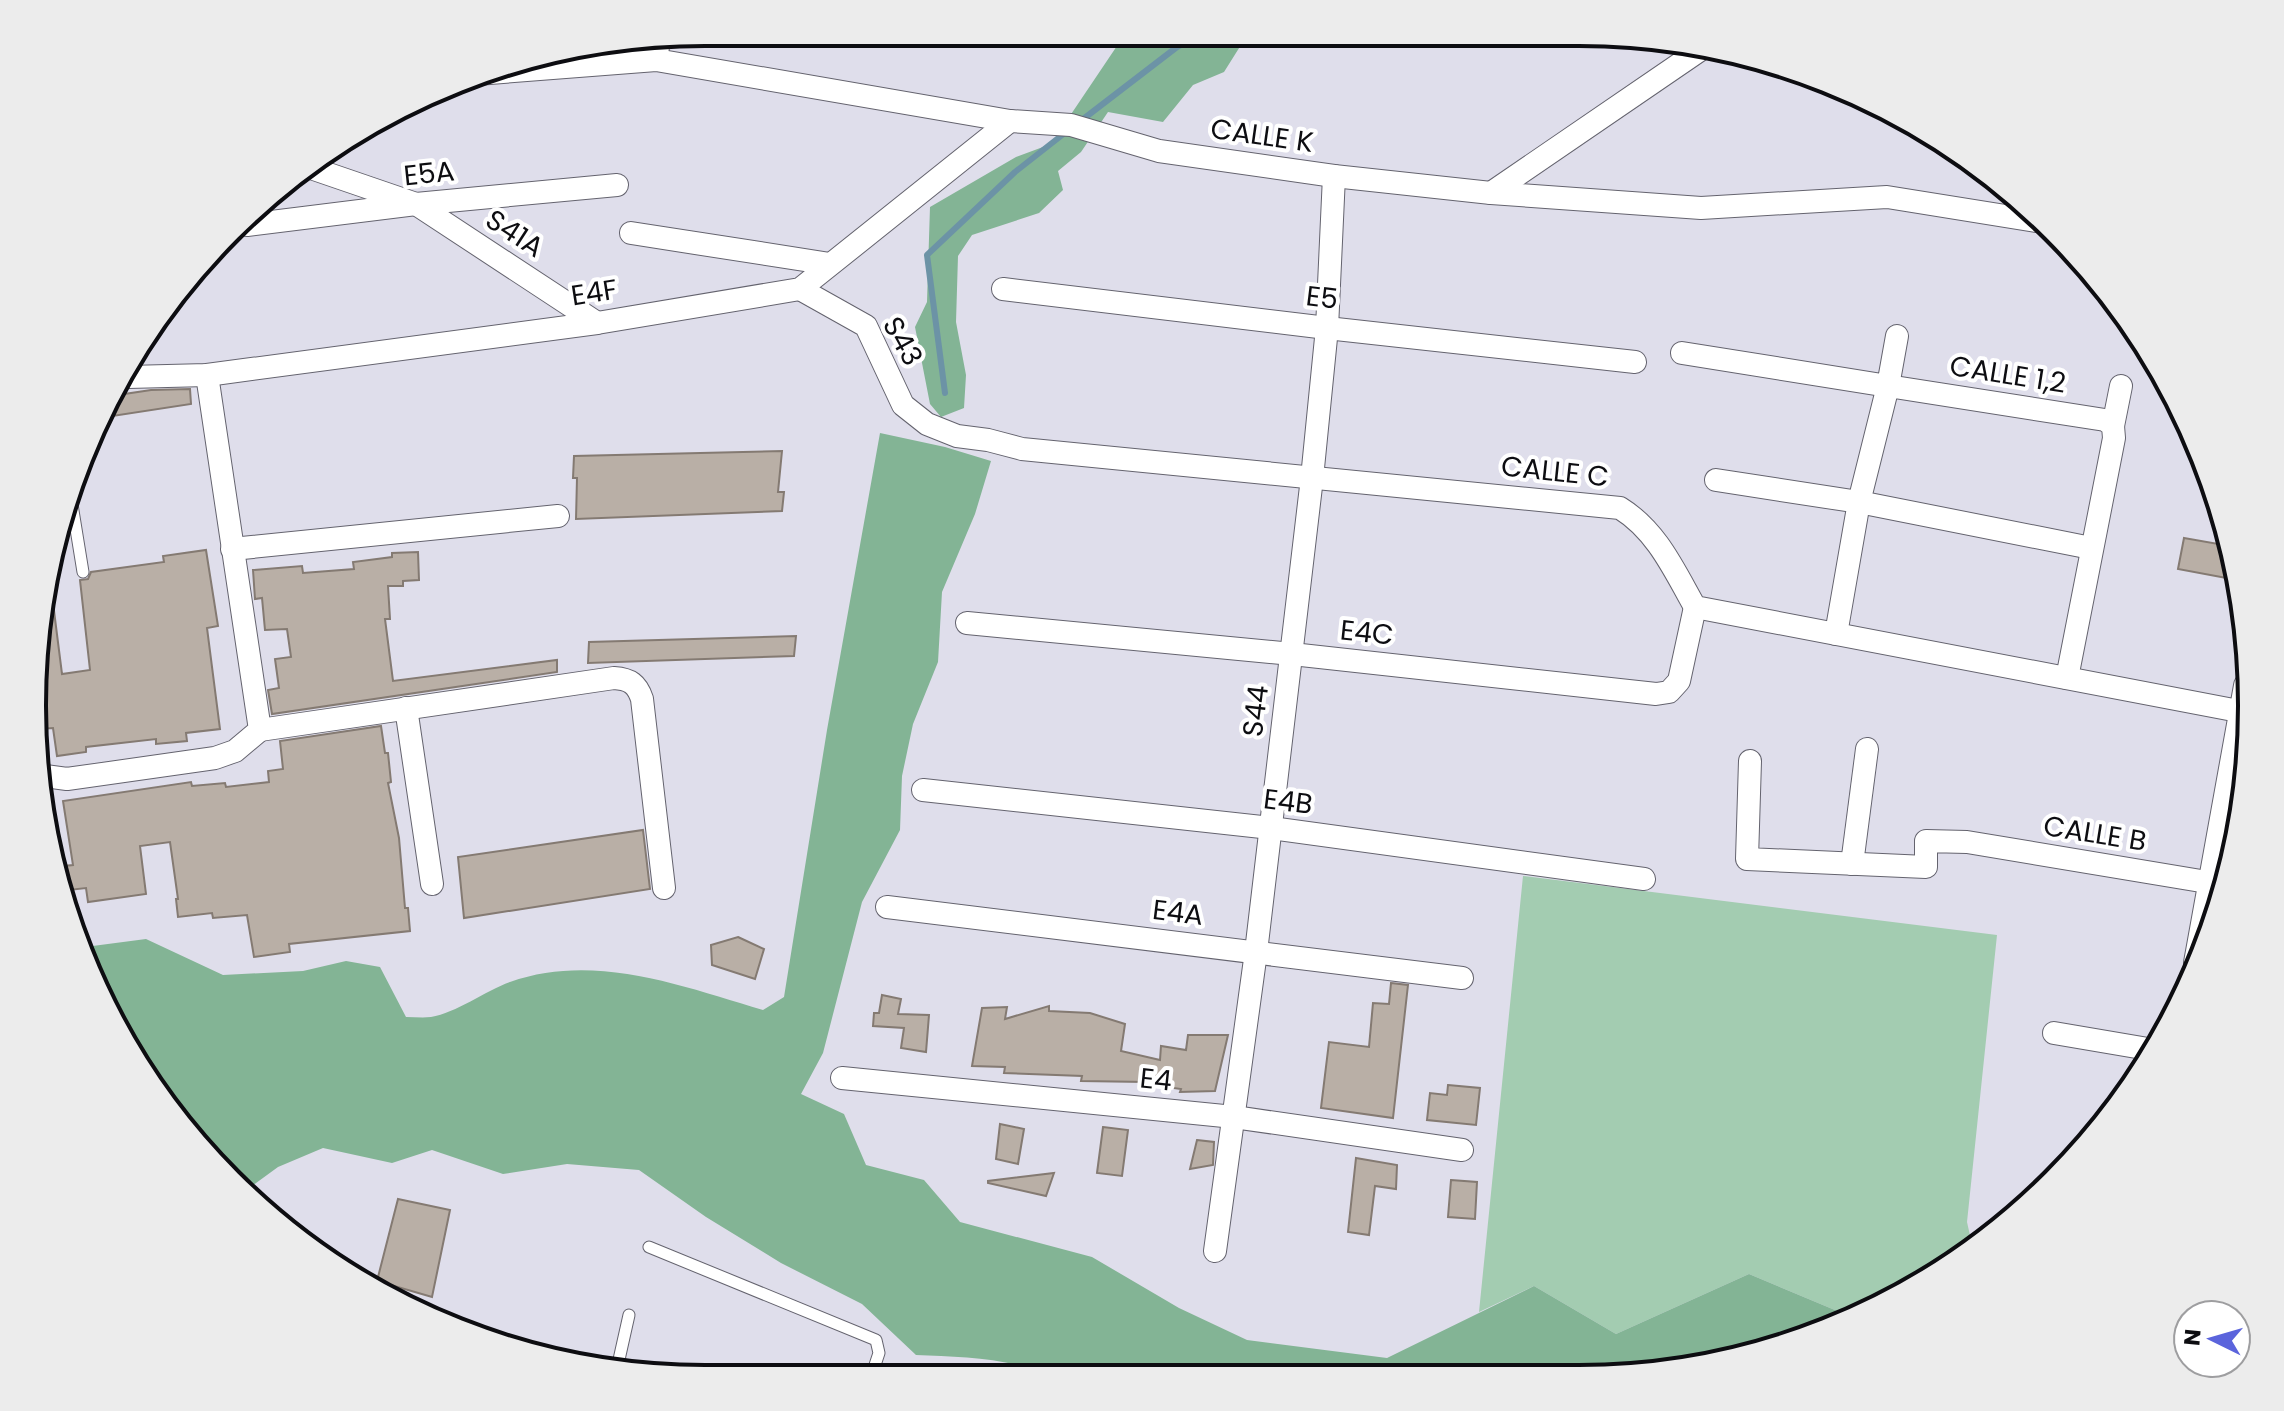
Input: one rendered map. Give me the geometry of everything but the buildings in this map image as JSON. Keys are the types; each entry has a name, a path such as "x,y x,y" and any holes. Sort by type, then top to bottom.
{"street":[{"name":"CALLE K","path":"556,64 658,50 1010,121 1071,125 1159,151 1334,176 1491,193 1701,208 1887,197 2023,219"},
{"path":"1491,193 1691,56"},
{"path":"800,289 1010,121"},
{"name":"S41A","path":"319,171 416,204 597,323"},
{"name":"S44","path":"1215,1251 1256,952 1312,478 1327,328 1334,176"},
{"name":"E5A","path":"256,224 416,204 617,185"},
{"path":"631,233 830,264"},
{"name":"E4F","path":"134,377 207,375 597,323 800,289"},
{"name":"S43","path":"800,289 866,326 903,405"},
{"name":"E5","path":"1003,289 1635,362"},
{"path":"1836,634 1859,502 1897,336"},
{"name":"CALLE 1,2","path":"1682,353 2105,420 2113,426"},
{"path":"207,375 260,730"},
{"path":"2067,678 2114,438 2113,426 2121,386"},
{"name":"CALLE C","path":"903,405 927,424 957,436 1022,449 1620,508 1638,519 1655,537 1695,607"},
{"path":"1716,480 1859,502 2091,548"},
{"path":"232,549 558,516"},
{"path":"1695,607 2067,678 2238,702"},
{"name":"E4C","path":"967,623 1292,654 1656,694 1669,692 1679,681 1695,607"},
{"path":"50,777 67,779 215,758 235,751 260,730 614,678 632,681 642,699 664,888"},
{"path":"406,708 432,884"},
{"path":"1750,761 1747,859 1852,864 1867,749"},
{"path":"2212,889 2235,767"},
{"name":"E4B","path":"923,790 1271,828 1644,879"},
{"name":"CALLE B","path":"1852,864 1926,867 1926,841 1967,842 2213,883"},
{"name":"E4A","path":"887,907 1462,978"},
{"path":"2054,1033 2142,1048"},
{"name":"E4","path":"842,1078 1234,1117 1462,1150"}],"lane":[{"path":"74,516 83,572"},
{"path":"649,1247 876,1340 879,1353 875,1365"},
{"path":"619,1359 629,1315"}],"green space":[{"path":"1117,46 1240,46 1224,72 1193,85 1163,122 1108,112 1081,152 1058,171 1063,190 1039,213 972,235 958,256 956,322 966,375 964,408 941,417 930,404 915,327 927,302 930,207 1016,157 1051,144"},
{"path":"880,433 991,461 975,514 942,592 938,662 913,724 902,776 900,830 862,902 823,1053 801,1094 844,1114 866,1165 924,1180 960,1222 1092,1257 1179,1308 1247,1340 1387,1358 1534,1286 1616,1334 1749,1274 1839,1312 1749,1343 1622,1364 1016,1365 966,1357 916,1355 862,1304 781,1263 706,1217 639,1170 567,1164 503,1174 432,1150 392,1163 323,1148 278,1167 253,1185 210,1140 157,1072 114,997 92,946 146,939 223,975 303,971 346,961 380,967 406,1017 441,1015 510,982 574,970 638,976 763,1010 784,997 827,730"},
{"path":"1523,876 1997,935 1967,1222 1970,1236 1908,1277 1839,1312 1749,1274 1616,1334 1534,1286 1479,1312"}],"waterway":[{"path":"1078,123 1179,46"},
{"path":"945,393 927,255 1015,172 1066,132"}]}
